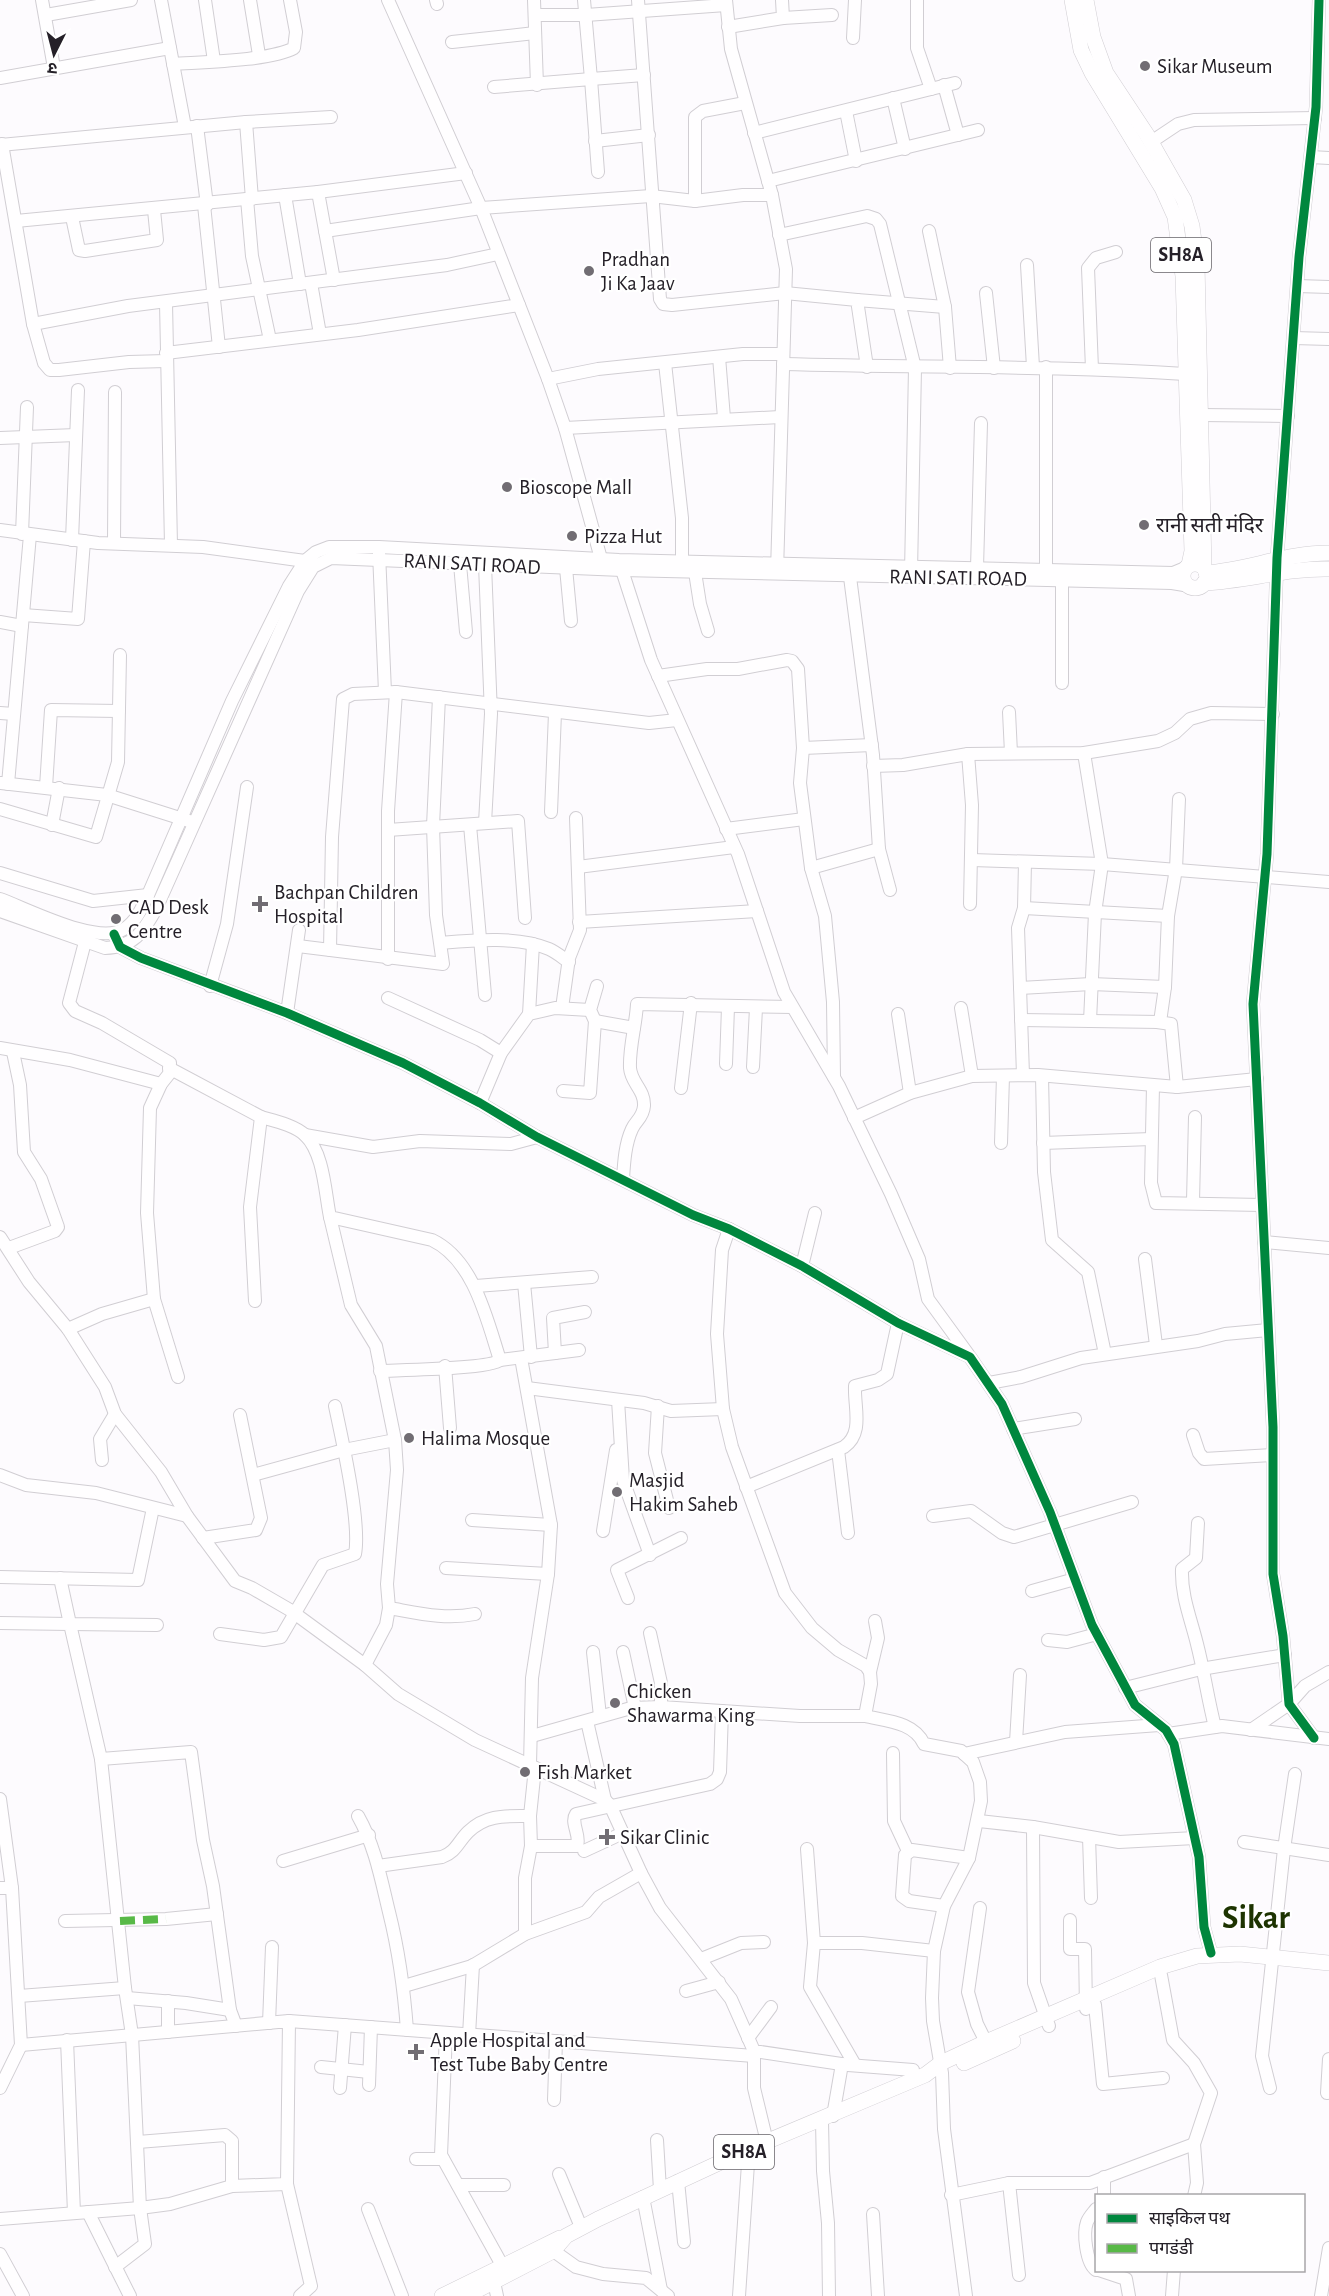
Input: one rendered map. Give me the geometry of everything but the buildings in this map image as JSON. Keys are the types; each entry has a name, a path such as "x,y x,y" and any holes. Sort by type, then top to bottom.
{"main road":[{"name":"SH8A","path":"1071,0 1081,50 1092,73 1162,188 1175,217 1183,276 1192,536 1197,574"},
{"name":"SH8A","path":"1086,0 1098,58 1151,141 1180,192 1192,226 1197,265 1200,415 1197,574"},
{"path":"1197,574 1232,581 1304,553 1329,553"},
{"path":"1278,565 1329,569"},
{"name":"SH8A","path":"1089,2005 1160,1967 1211,1953 1329,1963"},
{"name":"SH8A","path":"466,2296 496,2289 566,2236 643,2197 749,2149 827,2118 919,2073 942,2068 1048,2021 1161,1975 1184,1960"},
{"name":"SH8A","path":"442,2296 502,2265 549,2247"}],"street":[{"path":"42,0 54,68"},
{"path":"46,15 131,0"},
{"path":"161,0 173,64 191,127 206,205 219,346"},
{"path":"205,0 214,61"},
{"path":"250,0 259,55"},
{"path":"173,64 286,52 294,48 296,32 290,0"},
{"path":"388,0 481,208 548,380 565,428 603,565"},
{"path":"534,0 537,85"},
{"path":"584,0 598,172"},
{"path":"782,0 783,18"},
{"path":"853,38 855,0"},
{"path":"917,0 917,48 931,89"},
{"path":"1314,1738 1289,1704 1285,1655 1273,1574 1273,1455 1253,1004 1265,875 1274,714 1278,565 1297,286 1315,118 1319,0"},
{"path":"535,15 586,15 638,5 726,2 731,49 772,195 786,269 777,570"},
{"path":"638,5 651,196 660,299 663,304 672,306 786,293 945,307"},
{"path":"728,27 783,18 832,15"},
{"path":"452,42 535,33"},
{"path":"0,78 170,48"},
{"path":"494,87 644,75"},
{"path":"754,133 949,84 958,135"},
{"path":"893,99 905,149"},
{"path":"695,201 695,117 703,111 745,103"},
{"path":"846,111 856,161"},
{"path":"331,117 246,122 1,144 33,324 44,363 50,370 166,357 219,346 519,305"},
{"path":"1151,141 1178,124 1194,120 1315,118"},
{"path":"246,122 252,256 270,340"},
{"path":"768,181 978,130"},
{"path":"595,141 648,135"},
{"path":"1311,157 1329,158"},
{"path":"16,221 206,205 466,174"},
{"path":"318,192 334,280"},
{"path":"285,195 320,334"},
{"path":"325,231 481,208 651,196 695,201 743,195 772,195"},
{"path":"72,217 79,250 85,250 158,240 154,210"},
{"path":"779,235 872,216 880,224 915,368 911,571"},
{"path":"929,231 945,307 950,368"},
{"path":"1092,369 1088,268 1096,258 1116,252"},
{"path":"33,324 128,306 166,303 447,265 498,254"},
{"path":"1027,265 1039,367 1046,570"},
{"path":"1297,286 1329,287"},
{"path":"986,293 994,368"},
{"path":"856,300 867,367"},
{"path":"166,303 171,544"},
{"path":"1294,338 1329,339"},
{"path":"548,380 598,369 719,357 783,359 867,367 1039,367 1185,374"},
{"path":"719,357 724,418"},
{"path":"664,363 682,518 682,562"},
{"path":"0,622 78,619 76,435 78,390"},
{"path":"114,543 115,392"},
{"path":"27,407 26,535 22,620 14,714 4,783 107,795 196,823"},
{"path":"1200,415 1288,416"},
{"path":"565,428 724,418 780,417"},
{"path":"977,568 981,423"},
{"path":"0,438 76,435"},
{"path":"0,530 26,535 114,543 171,544 305,561"},
{"path":"0,899 91,933 114,934 131,924 148,895 232,702 294,589 305,561 316,552 329,548 379,553 603,565 682,562 777,570 911,571 977,568 1197,574"},
{"path":"379,553 390,692 388,959"},
{"name":"RANI SATI ROAD","path":"120,947 134,940 147,924 196,823 294,589 313,567 321,561 379,553 460,564 566,568 603,565"},
{"path":"460,564 466,632"},
{"path":"485,565 490,702 485,823"},
{"path":"620,565 658,676 734,847 784,992 834,1078 854,1118 919,1259 928,1299 988,1383 1013,1429 1055,1524 1097,1634 1125,1688 1135,1705 1163,1729 1174,1744 1195,1838 1204,1927 1211,1953"},
{"name":"RANI SATI ROAD","path":"620,565 695,572 777,570 850,577 911,571 1062,580 1172,583 1197,574"},
{"path":"566,568 571,621"},
{"path":"695,572 700,604 708,631"},
{"path":"850,577 872,745 879,849 890,890"},
{"path":"1062,580 1062,683"},
{"path":"0,809 96,837 118,762 120,655"},
{"path":"658,676 792,661 798,669 801,686 803,748 800,783 811,868 825,916 833,1002 834,1078"},
{"path":"330,950 332,837 341,709 344,699 353,694 390,692 490,702 555,713 649,723 676,720"},
{"path":"298,946 388,959 443,964 436,915 433,828 439,697"},
{"path":"45,787 51,710 119,711"},
{"path":"1009,712 1011,753"},
{"path":"0,713 14,714"},
{"path":"551,812 555,713"},
{"path":"873,766 903,765 968,754 1084,753 1158,741 1175,733 1190,719 1211,713 1274,714"},
{"path":"803,748 872,745"},
{"path":"1084,753 1102,864 1095,913 1090,1021"},
{"path":"968,754 972,805 970,904"},
{"path":"210,986 227,924 247,787"},
{"path":"52,825 58,788"},
{"path":"1157,1022 1160,1022 1165,987 1168,916 1176,869 1179,799"},
{"path":"562,1008 569,962 579,935 576,818"},
{"path":"726,829 804,819"},
{"path":"388,830 515,820 520,823 525,918"},
{"path":"470,825 485,994"},
{"path":"578,867 734,847"},
{"path":"811,868 879,849"},
{"path":"972,860 1102,864 1265,875 1329,882"},
{"path":"1023,1075 1018,928 1024,908 1026,862"},
{"path":"0,873 93,902 148,895"},
{"path":"1024,908 1168,916"},
{"path":"0,911 85,942 105,948 120,947 210,986 287,1013 404,1063 480,1103 537,1137 693,1215 729,1229 802,1266 898,1323 970,1357"},
{"path":"579,922 757,911"},
{"path":"287,1013 298,946 298,930"},
{"path":"114,934 120,947"},
{"path":"441,943 481,940 533,944 552,950 569,962"},
{"path":"85,942 69,1003 75,1011 102,1023 170,1063 166,1080 160,1084 150,1108 147,1186 148,1245 154,1299 178,1377"},
{"path":"480,1103 501,1053 528,1014 533,944"},
{"path":"1020,987 1091,984 1165,987"},
{"path":"563,1091 590,1093 593,1015 597,986"},
{"path":"388,999 480,1040 501,1053"},
{"path":"623,1179 625,1155 633,1127 641,1120 644,1107 643,1092 632,1078 637,1004 792,1007"},
{"path":"681,1088 691,1004"},
{"path":"726,1065 728,1007"},
{"path":"528,1014 562,1008 634,1028"},
{"path":"753,1067 756,1008"},
{"path":"961,1008 972,1076"},
{"path":"898,1014 910,1093"},
{"path":"1021,1020 1171,1024 1177,1087"},
{"path":"0,1048 70,1060 160,1084"},
{"path":"9,1248 55,1231 58,1227 41,1179 24,1152 20,1085 13,1052"},
{"path":"169,1068 261,1117 288,1125 305,1136 373,1147 420,1141 511,1144 537,1137"},
{"path":"854,1118 910,1093 972,1076 1042,1076 1177,1087 1257,1079"},
{"path":"1001,1143 1004,1076"},
{"path":"1042,1076 1043,1143 1052,1240 1088,1272 1105,1354"},
{"path":"1153,1086 1151,1183 1156,1203 1262,1205"},
{"path":"255,1301 250,1207 261,1117"},
{"path":"1193,1202 1195,1117"},
{"path":"305,1136 316,1153 351,1305 373,1338 395,1440 397,1470 387,1584 389,1608 386,1625 365,1665"},
{"path":"1043,1143 1151,1139"},
{"path":"802,1266 815,1212"},
{"path":"330,1217 432,1240 441,1245 476,1286 500,1360"},
{"path":"729,1229 722,1250 717,1334 723,1409 732,1447 785,1593 812,1628 838,1650 866,1666 870,1672"},
{"path":"0,1237 29,1282 68,1329 105,1387 115,1414 161,1472 187,1516 235,1581 252,1588 295,1614 365,1665 398,1694 475,1740 608,1802"},
{"path":"1264,1242 1329,1248"},
{"path":"1145,1259 1156,1346"},
{"path":"476,1286 592,1277"},
{"path":"524,1283 527,1388 551,1525 548,1574 534,1660 531,1846 525,1878 525,1934"},
{"path":"68,1329 102,1314 154,1299"},
{"path":"555,1353 553,1318 585,1312"},
{"path":"746,1487 838,1450 854,1440 857,1431 855,1386 878,1380 887,1374 898,1323"},
{"path":"988,1383 1022,1377 1081,1358 1198,1341 1225,1334 1268,1330"},
{"path":"380,1371 445,1366 467,1368 495,1364 500,1360 579,1350"},
{"path":"445,1366 450,1428"},
{"path":"527,1388 658,1406 676,1412 723,1409"},
{"path":"618,1400 619,1437 627,1498 650,1555"},
{"path":"220,1634 273,1640 280,1637 323,1565 355,1554 344,1450 335,1406"},
{"path":"658,1406 655,1453 669,1508"},
{"path":"102,1460 100,1439 115,1414"},
{"path":"203,1538 255,1530 260,1525 240,1414"},
{"path":"1013,1429 1075,1419"},
{"path":"1193,1435 1199,1454 1204,1459 1273,1455"},
{"path":"603,1531 619,1437"},
{"path":"253,1476 344,1450 395,1440"},
{"path":"838,1450 848,1533"},
{"path":"0,1475 26,1485 96,1493 187,1516"},
{"path":"933,1516 971,1511 1002,1533 1014,1537 1132,1502"},
{"path":"0,1577 138,1580 153,1508"},
{"path":"472,1520 551,1525"},
{"path":"1198,1522 1196,1558 1182,1569 1182,1576 1185,1603 1198,1647 1215,1727"},
{"path":"628,1598 616,1571 681,1538"},
{"path":"446,1568 548,1574"},
{"path":"60,1578 101,1760 132,2035 140,2208 144,2244 115,2267"},
{"path":"1032,1591 1075,1579"},
{"path":"389,1608 441,1617 457,1618 475,1614"},
{"path":"866,1716 871,1684 870,1672 878,1638 875,1621"},
{"path":"0,1623 157,1625"},
{"path":"650,1633 661,1683 661,1707"},
{"path":"1048,1640 1067,1642 1097,1634"},
{"path":"593,1652 600,1716"},
{"path":"623,1652 635,1708"},
{"path":"1125,1688 1201,1669 1285,1655"},
{"path":"1251,1730 1289,1704 1305,1686 1329,1672"},
{"path":"1016,1742 1020,1675"},
{"path":"532,1736 635,1708 661,1707 800,1716 866,1716 902,1724 921,1736 924,1744 964,1754 1081,1729 1215,1727 1329,1740"},
{"path":"531,1846 574,1847 579,1840 574,1815 608,1802 710,1784 717,1779 720,1772 722,1711"},
{"path":"587,1721 608,1802 640,1873 681,1938 701,1959 731,1999 748,2038 754,2053 754,2088 767,2142"},
{"path":"101,1760 191,1752 230,2010 236,2026"},
{"path":"893,1753 894,1821 908,1851"},
{"path":"964,1754 973,1762 980,1782 979,1821 969,1858 944,1906 934,1951 933,2021 942,2068 944,2129 966,2296"},
{"path":"1270,2088 1262,2056 1284,1849 1295,1774"},
{"path":"0,1799 21,2044 0,2088"},
{"path":"358,1816 369,1835 396,1937 404,1986 407,2030"},
{"path":"378,1866 442,1857 451,1854 469,1831 489,1818 530,1816"},
{"path":"979,1821 1033,1827 1119,1842 1195,1838"},
{"path":"1033,1827 1034,1983 1048,2021"},
{"path":"584,1851 623,1833"},
{"path":"283,1861 369,1835"},
{"path":"1089,1837 1091,1898"},
{"path":"1244,1842 1329,1855"},
{"path":"807,1849 814,1943 812,1992 855,2065"},
{"path":"908,1851 969,1858"},
{"path":"908,1851 903,1858 902,1896 909,1900 944,1906"},
{"path":"404,1986 473,1965 525,1934 586,1912 599,1897 640,1873"},
{"path":"980,1908 968,1992 977,2024 988,2047"},
{"path":"65,1921 120,1921 217,1914"},
{"path":"1070,1920 1070,1949 1085,1949 1089,2005 1103,2084 1163,2078"},
{"path":"701,1959 741,1943 764,1942"},
{"path":"814,1943 862,1943 934,1951"},
{"path":"269,2023 272,1947"},
{"path":"468,2034 473,1965"},
{"path":"1161,1975 1173,2040 1194,2063 1212,2093 1194,2144 1197,2183 1194,2194"},
{"path":"686,1991 719,1982"},
{"path":"18,1996 126,1993 230,2010"},
{"path":"168,2001 168,2032"},
{"path":"748,2038 771,2007"},
{"path":"21,2044 289,2021 754,2053 919,2073"},
{"path":"289,2021 287,2184 311,2286 300,2296"},
{"path":"340,2088 345,2025"},
{"path":"321,2067 342,2070 369,2079 371,2027"},
{"path":"446,2033 441,2155 502,2265"},
{"path":"67,2040 74,2213"},
{"path":"554,2100 556,2041"},
{"path":"1327,2093 1329,2059"},
{"path":"829,2296 828,2223 823,2171 827,2118 842,2064"},
{"path":"138,2142 225,2135 232,2141 232,2186"},
{"path":"657,2140 660,2190"},
{"path":"951,2195 1009,2183 1090,2183 1194,2144"},
{"path":"739,2296 749,2149"},
{"path":"416,2159 443,2159"},
{"path":"559,2174 581,2227"},
{"path":"1104,2177 1104,2194"},
{"path":"678,2181 684,2242"},
{"path":"1009,2183 1019,2275"},
{"path":"0,2219 140,2208 170,2204 232,2186 287,2184"},
{"path":"458,2185 504,2185"},
{"path":"643,2197 664,2293"},
{"path":"368,2209 402,2296"},
{"path":"1095,2210 1087,2222 1086,2235 1090,2264 1095,2268"},
{"path":"88,2212 130,2296"},
{"path":"873,2214 878,2296"},
{"path":"549,2247 576,2267 603,2274 646,2278 664,2293"},
{"path":"1322,2296 1329,2248"},
{"path":"0,2254 23,2296"},
{"path":"1106,2272 1123,2276 1128,2282 1129,2296"},
{"path":"1172,2296 1174,2272"}],"marked path":[{"path":"120,1921 166,1919"}],"cycle path":[{"path":"1314,1738 1289,1704 1283,1636 1273,1574 1273,1427 1253,1004 1267,854 1277,558 1299,257 1316,107 1319,0"},
{"path":"114,934 120,947 141,958 287,1013 403,1063 480,1103 537,1137 693,1215 729,1229 802,1266 898,1323 970,1357 1002,1404 1050,1512 1092,1625 1135,1705 1166,1730 1174,1744 1199,1857 1204,1927 1211,1953"}],"place":[{"name":"Sikar Museum","path":"1145,66"},
{"name":"Pradhan Ji Ka Jaav","path":"589,271"},
{"name":"Bioscope Mall","path":"507,487"},
{"name":"रानी सती मंदिर","path":"1144,525"},
{"name":"Pizza Hut","path":"572,536"},
{"name":"Bachpan Children Hospital","path":"260,904"},
{"name":"CAD Desk Centre","path":"116,919"},
{"name":"Halima Mosque","path":"409,1438"},
{"name":"Masjid Hakim Saheb","path":"617,1492"},
{"name":"Chicken Shawarma King","path":"615,1703"},
{"name":"Fish Market","path":"525,1772"},
{"name":"Sikar Clinic","path":"607,1837"},
{"name":"Apple Hospital and Test Tube Baby Centre","path":"416,2052"}],"district":[{"name":"Sikar","path":"1256,1918"}]}
